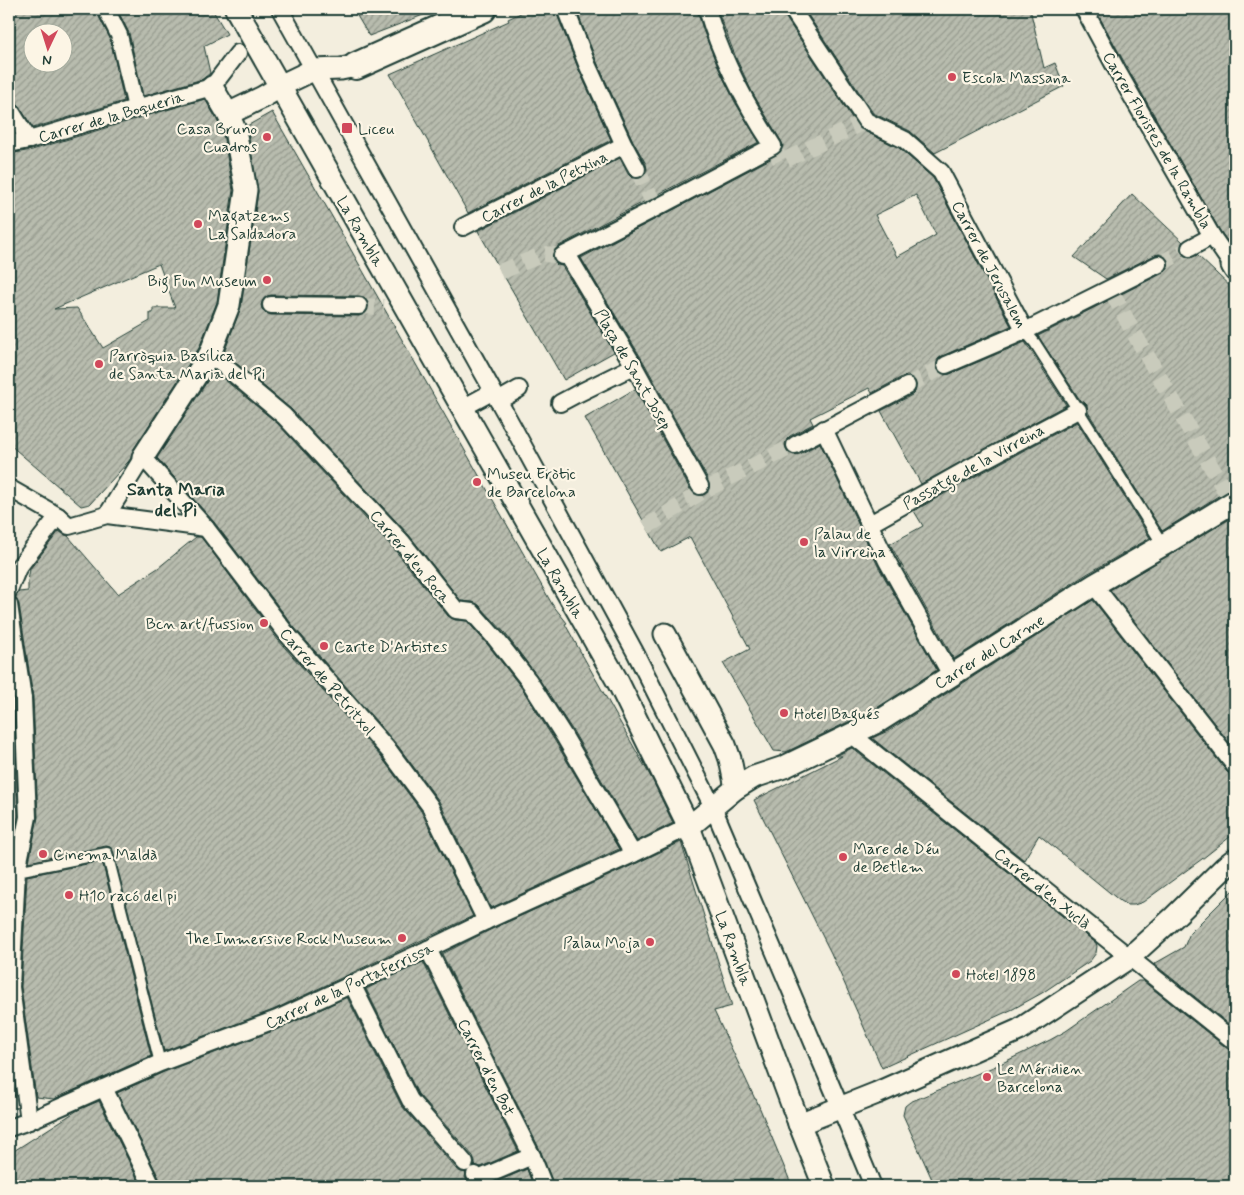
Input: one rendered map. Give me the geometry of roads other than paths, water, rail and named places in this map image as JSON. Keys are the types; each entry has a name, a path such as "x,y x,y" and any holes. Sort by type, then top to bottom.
{"street":[{"path":"106,9 119,34 136,108"},
{"name":"La Rambla","path":"236,9 274,90 618,682 686,828 824,1186"},
{"name":"La Rambla","path":"280,9 630,644 713,807 873,1186"},
{"path":"231,122 274,90 313,70 349,68 483,9"},
{"name":"Plaça de Sant Josep","path":"700,486 634,366 564,255 773,146 737,85 725,60 706,9"},
{"name":"Carrer de Jerusalem","path":"792,9 866,121 905,140 941,172 1025,331"},
{"name":"Carrer Floristes de la Rambla","path":"1084,9 1212,236 1234,267"},
{"path":"567,13 584,56 624,145 637,169"},
{"path":"107,515 210,354 229,305 246,190 231,122 212,87 238,53"},
{"name":"Carrer de la Boqueria","path":"9,144 212,87"},
{"path":"9,108 28,140"},
{"name":"Carrer de la Petxina","path":"463,227 624,145"},
{"path":"1190,248 1212,236"},
{"path":"946,365 1025,331 1112,290 1159,264"},
{"path":"271,305 359,306"},
{"name":"Carrer d'en Roca","path":"210,354 284,416 402,542 456,610 472,612 496,639 529,680 633,854"},
{"path":"560,403 634,366"},
{"path":"795,445 907,386"},
{"path":"468,405 519,390"},
{"name":"Passatge de la Virreina","path":"870,524 971,466 1078,410"},
{"path":"824,429 887,561 951,675"},
{"name":"Carrer de Petritxol","path":"143,457 206,528 286,633 390,752 430,806 486,921"},
{"path":"9,488 64,521"},
{"name":"Carrer del Carme","path":"686,828 736,788 881,720 1094,585 1235,501"},
{"path":"9,590 18,568 64,521 107,515 206,528"},
{"path":"1094,585 1235,766"},
{"path":"9,605 23,698 28,817 17,871 11,987 29,1121"},
{"path":"665,634 725,745 736,788"},
{"name":"Carrer d'en Xuclà","path":"851,734 1235,1042"},
{"name":"Carrer de la Portaferrissa","path":"9,1128 160,1063 277,1019 686,828"},
{"path":"799,1124 877,1093 1019,1030 1130,957 1174,917 1225,866 1235,859"},
{"name":"Carrer d'en Bot","path":"428,949 532,1156 544,1186"},
{"path":"352,984 410,1100 478,1179 532,1156"},
{"path":"104,1088 152,1186"}],"lane":[{"name":"Carrer de Jerusalem","path":"1025,331 1078,410 1163,545"},
{"path":"17,871 107,853 160,1063"}],"tunnel":[{"path":"773,146 781,162 866,121"},
{"path":"637,169 654,204"},
{"path":"1159,264 1190,248"},
{"path":"500,272 544,254 562,256"},
{"path":"1112,292 1227,494"},
{"path":"359,306 384,307"},
{"path":"907,386 946,365"},
{"path":"646,527 703,491 795,445"}],"place":[{"name":"Escola Massana","path":"952,77"},
{"name":"Liceu","path":"347,128"},
{"name":"Casa Bruno Cuadros","path":"267,137"},
{"name":"Magatzems La Saldadora","path":"198,224"},
{"name":"Big Fun Museum","path":"267,280"},
{"name":"Parròquia Basílica de Santa Maria del Pi","path":"99,364"},
{"name":"Museu Eròtic de Barcelona","path":"477,482"},
{"name":"Palau de la Virreina","path":"804,542"},
{"name":"Bcn art/fussion","path":"264,623"},
{"name":"Carte D'Artistes","path":"324,646"},
{"name":"Hotel Bagués","path":"784,713"},
{"name":"Cinema Maldà","path":"43,854"},
{"name":"Mare de Déu de Betlem","path":"843,857"},
{"name":"H10 racó del pi","path":"69,895"},
{"name":"The Immersive Rock Museum","path":"402,938"},
{"name":"Palau Moja","path":"650,942"},
{"name":"Hotel 1898","path":"956,974"},
{"name":"Le Méridien Barcelona","path":"987,1077"}],"district":[{"name":"Santa Maria del Pi","path":"176,499"}]}
